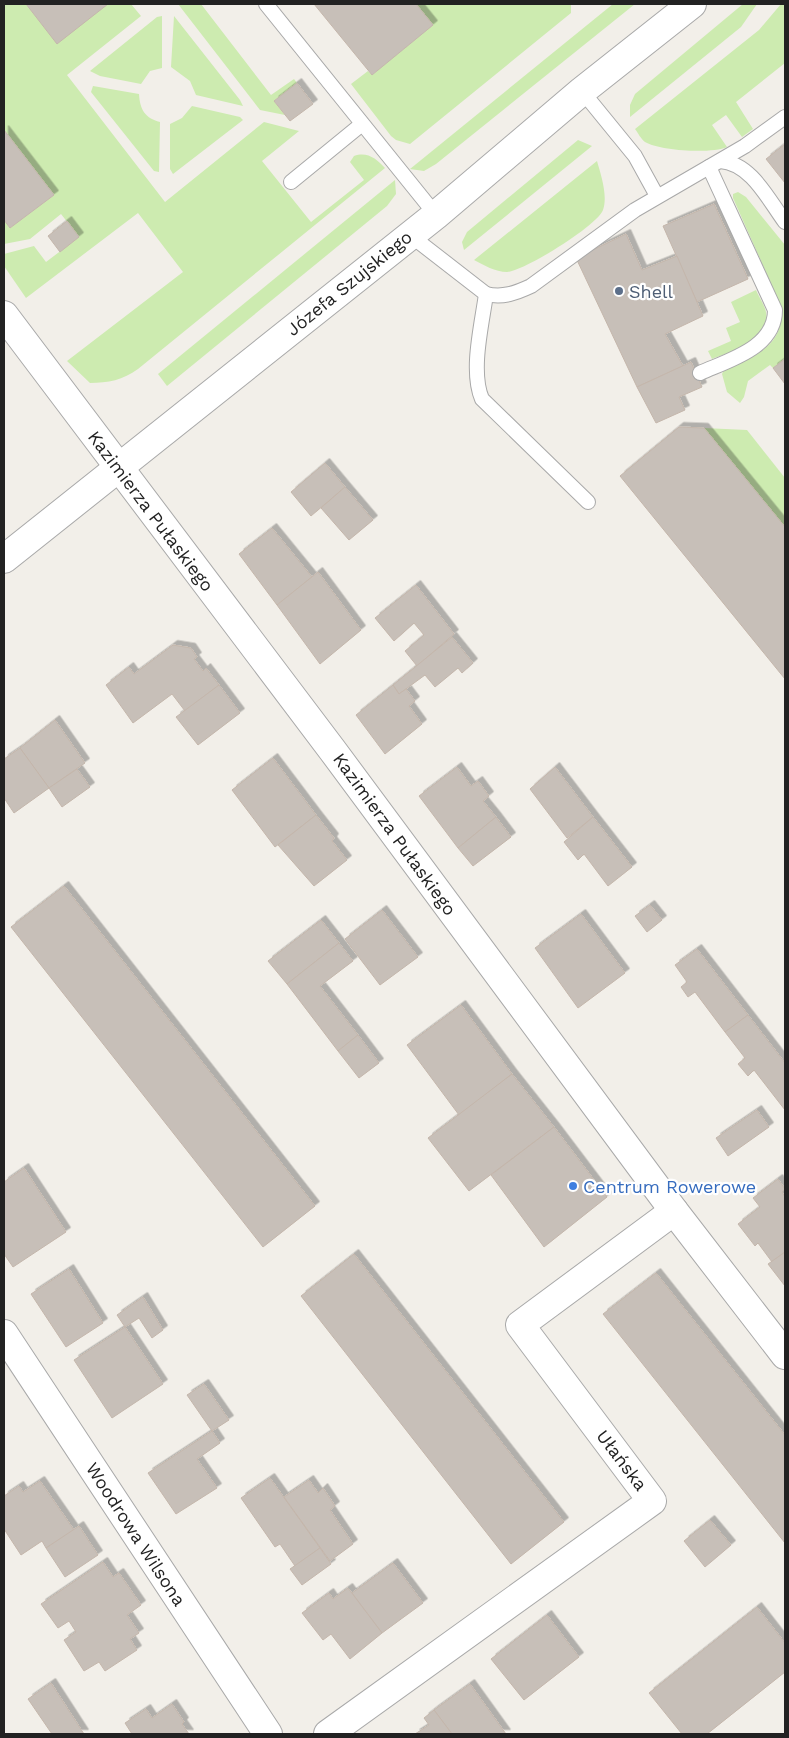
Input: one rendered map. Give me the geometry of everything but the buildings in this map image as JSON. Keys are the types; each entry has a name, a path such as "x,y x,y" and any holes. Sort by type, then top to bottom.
{"street":[{"name":"Józefa Szujskiego","path":"4,559 436,215 582,91 692,4"},
{"name":"Kazimierza Pułaskiego","path":"4,315 333,750 674,1211 785,1355"},
{"name":"Ułańska","path":"328,1734 652,1501 520,1325 674,1211"},
{"name":"Woodrowa Wilsona","path":"4,1334 268,1734"}],"lane":[{"path":"266,4 436,215"},
{"path":"582,91 635,156 657,196"},
{"path":"410,235 486,294 493,296 512,295 531,286 657,196 750,142 785,117"},
{"path":"291,182 362,124"},
{"path":"743,168 742,155 750,142"},
{"path":"714,164 732,162 743,168 785,222"},
{"path":"700,373 755,347 766,337 775,321 775,310 714,164"},
{"path":"486,294 477,370 478,389 482,399 588,502"}],"green space":[{"path":"4,4 26,4 57,43 108,4 131,4 141,16 67,75 165,202 264,122 299,131 262,161 311,222 364,180 350,162 354,156 367,155 385,168 138,369 127,376 115,380 90,383 67,361 183,272 138,213 26,298 4,266 4,254 34,246 46,262 79,237 61,214 30,239 4,244 4,220 10,228 54,195 4,130"},
{"path":"178,4 201,4 271,95 294,79 297,83 274,101 285,115 260,110"},
{"path":"416,4 571,4 571,13 410,144 396,140 391,136 351,84 368,71 372,75 433,25"},
{"path":"613,4 635,4 436,164 424,171 410,169"},
{"path":"743,4 757,4 741,27 630,117 630,105 635,94"},
{"path":"781,4 785,4 785,63 736,102 753,129 742,137 726,115 712,125 727,147 698,151 662,148 645,142 635,129 759,30"},
{"path":"162,16 162,68 150,71 141,84 100,76 90,71 157,17"},
{"path":"174,16 243,106 196,95 190,81 171,67"},
{"path":"93,86 139,94 144,113 160,122 159,172 154,171 91,92"},
{"path":"192,106 240,117 243,120 173,174 170,169 170,124 182,118"},
{"path":"578,140 592,146 464,250 462,242 467,232"},
{"path":"597,161 605,198 603,210 588,226 559,247 516,270 498,271 474,260"},
{"path":"395,180 396,194 387,206 167,386 158,374"},
{"path":"738,192 746,197 785,245 785,359 773,368 770,365 748,381 744,397 740,403 727,392 722,374 724,370 747,360 767,347 779,330 781,318 780,304 733,198 733,194"},
{"path":"756,290 766,312 766,322 763,330 748,343 712,359 708,351 731,341 726,328 740,322 731,302"},
{"path":"704,428 747,430 785,478 785,527"}],"place":[{"name":"Shell","path":"619,291"},
{"name":"Centrum Rowerowe","path":"573,1186"}]}
